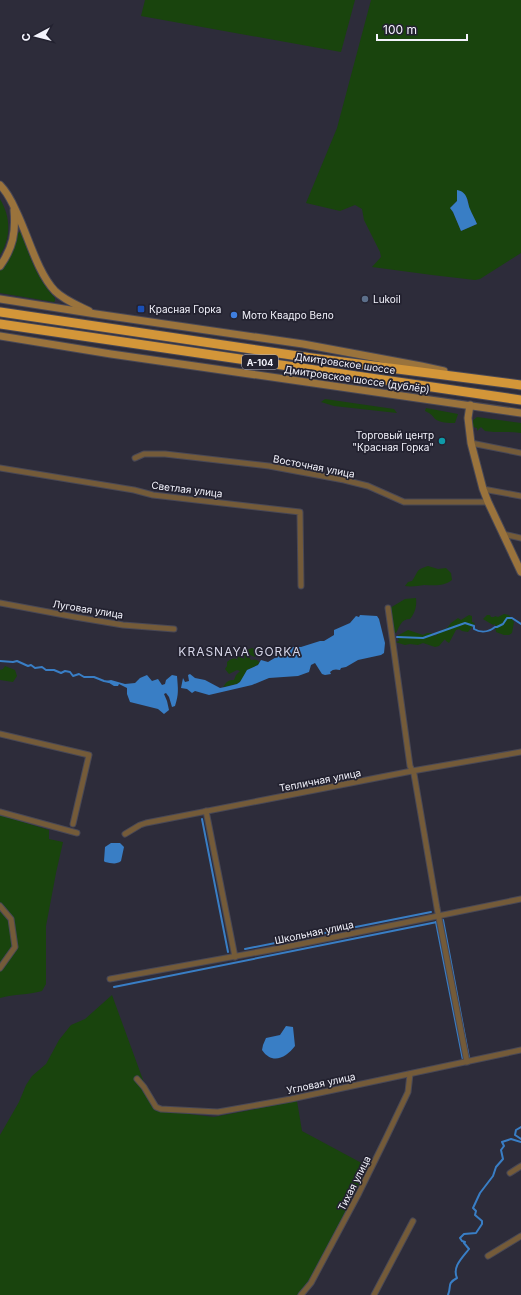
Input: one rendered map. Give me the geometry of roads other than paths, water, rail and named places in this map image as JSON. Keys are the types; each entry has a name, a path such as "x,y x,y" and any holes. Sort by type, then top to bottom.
{"highway":[{"name":"Дмитровское шоссе","path":"0,312 312,358 521,385"},
{"name":"Дмитровское шоссе","path":"0,324 521,400"}],"main road":[{"path":"0,185 6,191 13,204 24,226 40,269 54,291 63,298 96,314"},
{"path":"0,266 7,256 12,243 15,224 13,204"},
{"name":"Дмитровское шоссе (дублёр)","path":"0,299 303,344 421,366 476,379"},
{"name":"Дмитровское шоссе (дублёр)","path":"0,336 106,354 521,412"},
{"path":"470,405 468,418 471,443 483,489 521,572"}],"street":[{"path":"471,443 521,453"},
{"name":"Восточная улица","path":"135,458 144,454 165,454 269,466 368,486 404,502 488,502"},
{"name":"Светлая улица","path":"0,468 134,490 153,495 300,512 301,586"},
{"path":"483,489 521,496"},
{"path":"503,534 521,538"},
{"name":"Луговая улица","path":"0,603 123,625 174,629"},
{"path":"388,608 410,766 467,1062"},
{"path":"0,734 89,755 74,824"},
{"name":"Тепличная улица","path":"125,834 140,825 206,811 412,771 521,752"},
{"path":"206,811 235,957"},
{"path":"0,812 77,833"},
{"name":"Школьная улица","path":"110,978 235,957 521,899"},
{"path":"0,906 11,919 14,947 0,968"},
{"name":"Угловая улица","path":"137,1079 144,1087 156,1107 161,1109 218,1112 291,1099 521,1050"},
{"name":"Тихая улица","path":"301,1295 311,1283 359,1193 408,1092 410,1074"},
{"path":"510,1173 521,1166"},
{"path":"374,1295 412,1221"},
{"path":"488,1256 521,1236"}],"water":[{"path":"457,190 461,191 465,195 477,224 461,231 450,208 457,201"},
{"path":"360,615 377,616 379,619 385,643 384,653 381,655 358,660 346,667 341,668 340,670 332,670 330,672 331,674 322,674 315,663 311,665 309,672 298,676 269,678 252,685 209,695 195,691 192,693 187,689 181,688 183,678 185,682 189,681 188,675 190,674 195,678 205,680 220,688 237,684 240,682 247,670 258,665 261,660 268,662 278,656 282,657 284,653 290,650 291,647 301,647 324,641 334,635 334,630 350,623 356,616 359,617"},
{"path":"147,675 152,681 158,679 162,685 165,684 166,680 172,675 177,676 178,691 175,706 172,707 169,697 166,693 164,694 169,710 164,714 158,709 130,702 127,694 127,688 119,684 118,686 114,686 106,681 111,680 125,684 135,683 140,678"},
{"path":"111,843 120,843 124,847 121,861 117,863 104,861 105,847"},
{"path":"286,1026 293,1027 295,1046 287,1054 279,1058 266,1055 262,1050 266,1038 280,1035"}],"waterway":[{"path":"397,637 423,638 465,623 474,626 474,629 485,631 503,624 507,618 512,618 521,624"},
{"path":"0,661 17,661 28,666 31,665 35,668 42,667 46,670 54,670 61,673 65,671 70,672 73,676 79,674 84,677 94,677 109,682"},
{"path":"202,819 228,952"},
{"path":"245,949 431,912"},
{"path":"443,920 469,1058"},
{"path":"436,922 463,1060"},
{"path":"114,987 437,922"},
{"path":"521,1127 516,1130 515,1135 521,1139"},
{"path":"448,1295 450,1284 457,1278 457,1266 469,1249 464,1243 465,1242 460,1238 464,1234 476,1233 482,1224 482,1221 475,1215 476,1211 473,1208 480,1193 493,1176 496,1167 503,1159 501,1150 504,1146 502,1142 511,1139 521,1142"}],"place":[{"name":"Lukoil","path":"365,299"},
{"name":"Красная Горка","path":"141,309"},
{"name":"Мото Квадро Вело","path":"234,315"},
{"name":"Торговый центр \"Красная Горка\"","path":"442,441"}],"district":[{"name":"KRASNAYA GORKA","path":"240,651"}]}
